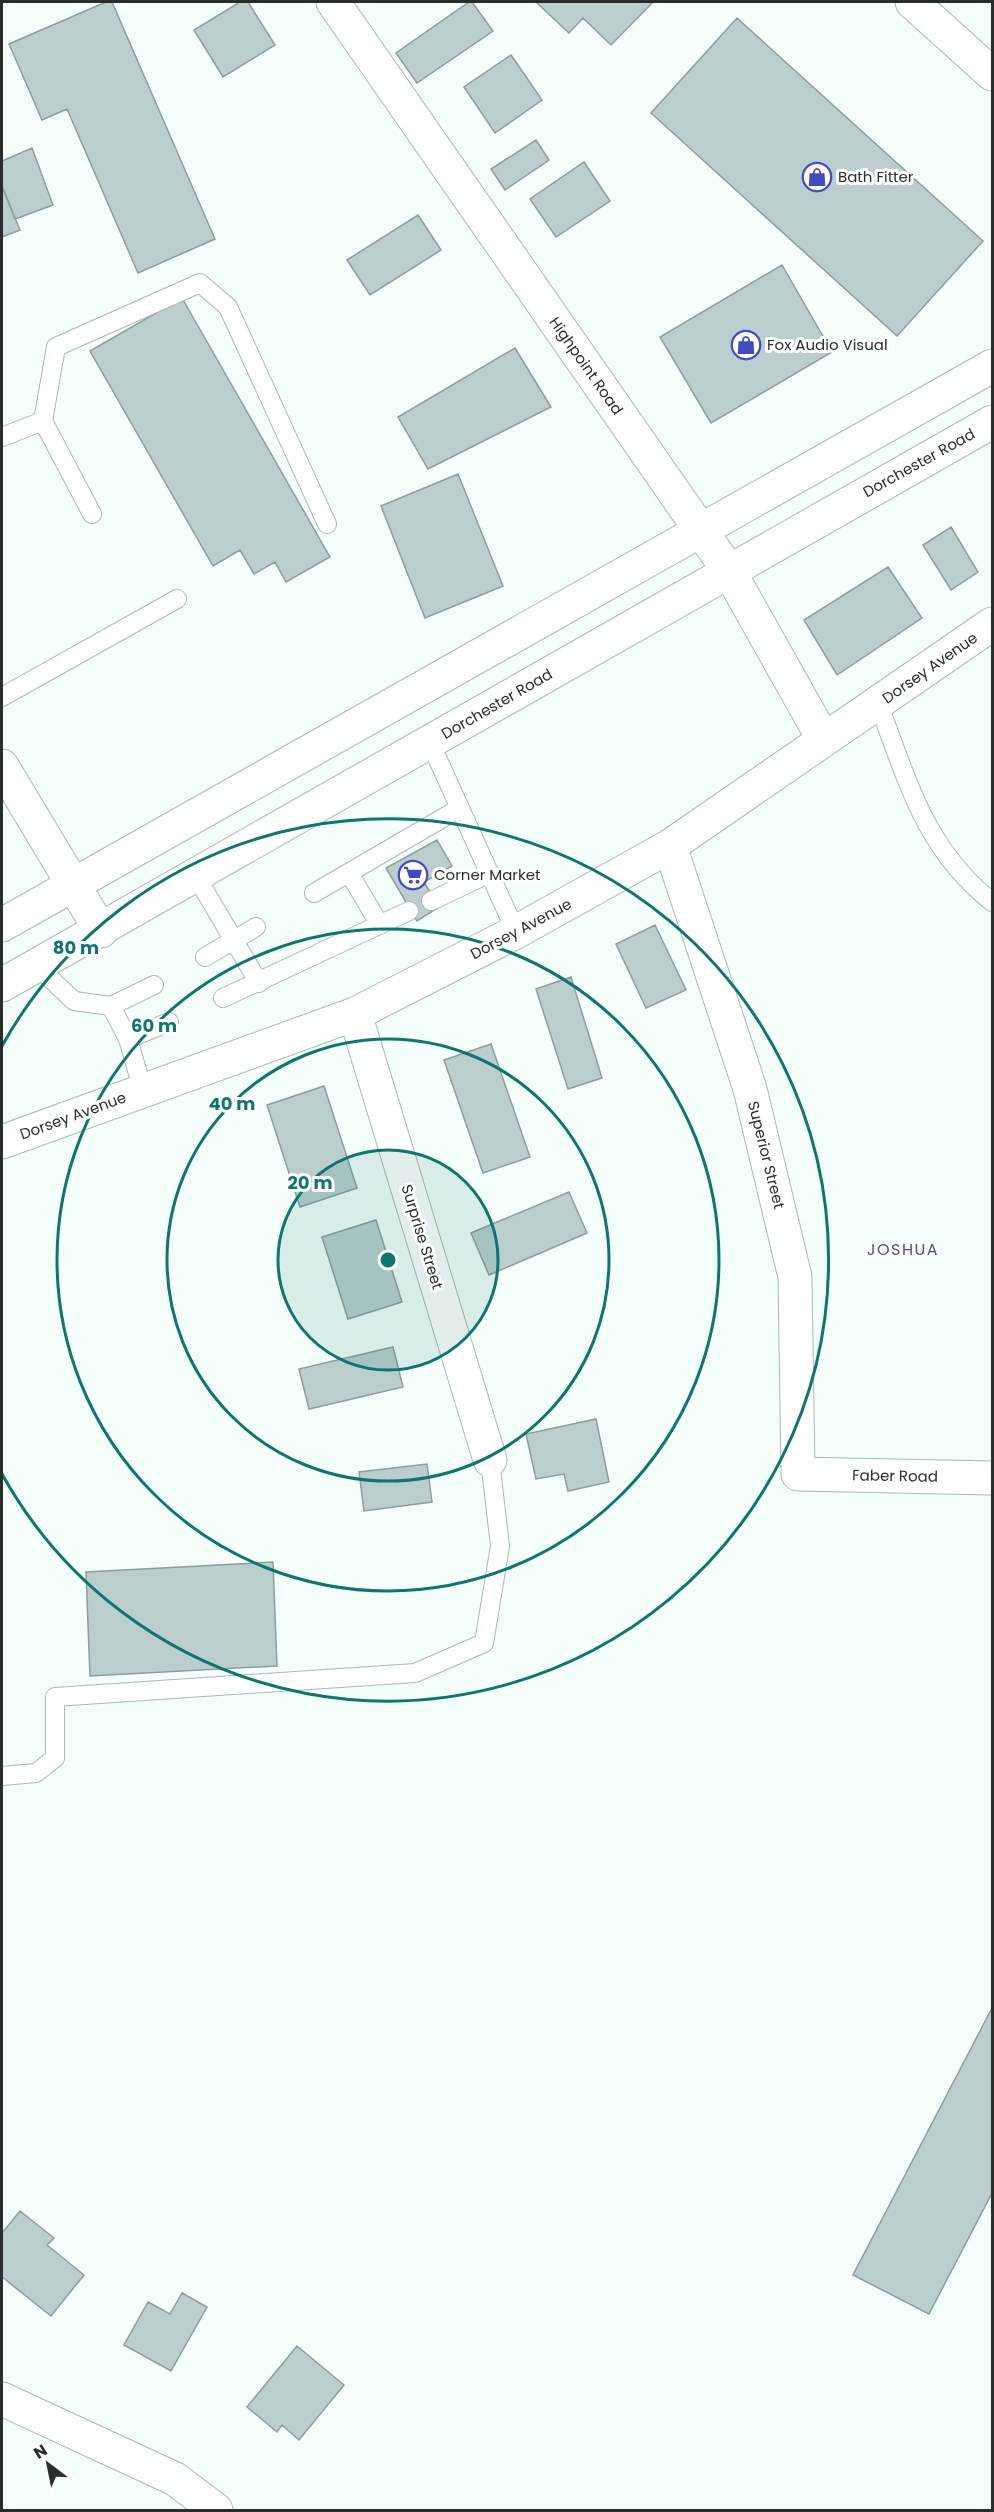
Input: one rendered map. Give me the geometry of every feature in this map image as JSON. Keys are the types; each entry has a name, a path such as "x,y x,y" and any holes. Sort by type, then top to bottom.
{"street":[{"name":"Highpoint Road","path":"333,2 729,571 824,740"},
{"path":"912,2 993,74"},
{"path":"2,925 993,366"},
{"name":"Dorchester Road","path":"2,985 101,931 993,422"},
{"name":"Dorsey Avenue","path":"2,1142 355,1014 516,932 669,846 993,624"},
{"path":"2,768 101,931"},
{"name":"Superior Street","path":"669,846 750,1089 795,1277 798,1474"},
{"name":"Surprise Street","path":"355,1014 490,1460"},
{"name":"Faber Road","path":"798,1474 993,1478"},
{"path":"2,2399 176,2479 216,2511"}],"lane":[{"path":"92,514 43,421 56,347 200,283 228,307 327,524"},
{"path":"2,437 43,421"},
{"path":"2,697 177,599"},
{"path":"878,703 916,805 934,840 955,869 993,902"},
{"path":"430,742 516,932"},
{"path":"314,893 460,808"},
{"path":"349,873 380,925"},
{"path":"430,901 490,873"},
{"path":"196,876 259,983"},
{"path":"223,998 409,911"},
{"path":"206,957 256,927"},
{"path":"37,966 74,1000 111,1006 154,985"},
{"path":"111,1006 128,1039 143,1091"},
{"path":"128,1039 169,1022"},
{"path":"2,1776 36,1773 55,1758 55,1697 415,1672 484,1643 500,1546 490,1460"}],"building":[{"path":"106,2 112,2 215,239 138,273 67,109 42,120 9,44"},
{"path":"240,2 248,2 275,45 223,77 194,30"},
{"path":"472,2 493,31 417,83 396,53"},
{"path":"536,2 653,2 611,45 583,18 569,33"},
{"name":"Bath Fitter","path":"737,18 983,241 897,336 651,113"},
{"path":"511,55 542,100 495,133 464,87"},
{"path":"536,140 549,160 505,190 491,169"},
{"path":"32,148 53,205 15,219 2,186 2,161"},
{"path":"584,162 610,201 556,237 530,199"},
{"path":"2,186 20,230 2,237"},
{"path":"418,215 441,250 370,295 347,260"},
{"name":"Fox Audio Visual","path":"782,265 832,352 711,423 660,337"},
{"path":"182,298 330,557 286,582 275,562 254,574 240,550 213,566 90,351"},
{"path":"515,348 551,407 428,469 398,417"},
{"path":"458,474 503,586 425,618 381,506"},
{"path":"951,527 978,572 951,590 923,545"},
{"path":"888,567 922,618 837,675 804,620"},
{"name":"Corner Market","path":"437,840 452,866 424,882 439,907 417,921 386,868"},
{"path":"655,925 686,990 646,1008 616,944"},
{"path":"571,977 602,1078 568,1089 536,989"},
{"path":"491,1044 530,1157 483,1173 444,1060"},
{"path":"324,1086 357,1188 300,1207 267,1105"},
{"path":"569,1192 587,1233 489,1275 471,1233"},
{"path":"376,1220 402,1302 348,1319 322,1237"},
{"path":"393,1347 403,1387 309,1409 299,1369"},
{"path":"596,1419 609,1482 568,1491 564,1474 536,1479 526,1434"},
{"path":"427,1464 432,1502 364,1511 359,1472"},
{"path":"273,1562 277,1666 90,1676 86,1572"},
{"path":"992,2008 992,2193 929,2314 853,2275"},
{"path":"20,2211 54,2238 47,2245 84,2275 51,2316 2,2277 2,2233"},
{"path":"182,2293 207,2307 171,2371 124,2345 148,2302 170,2314"},
{"path":"297,2346 344,2385 299,2440 282,2425 277,2432 247,2407"}],"place":[{"name":"Bath Fitter","path":"817,177"},
{"name":"Fox Audio Visual","path":"746,345"},
{"name":"Corner Market","path":"413,875"}],"district":[{"name":"JOSHUA","path":"903,1249"}]}
